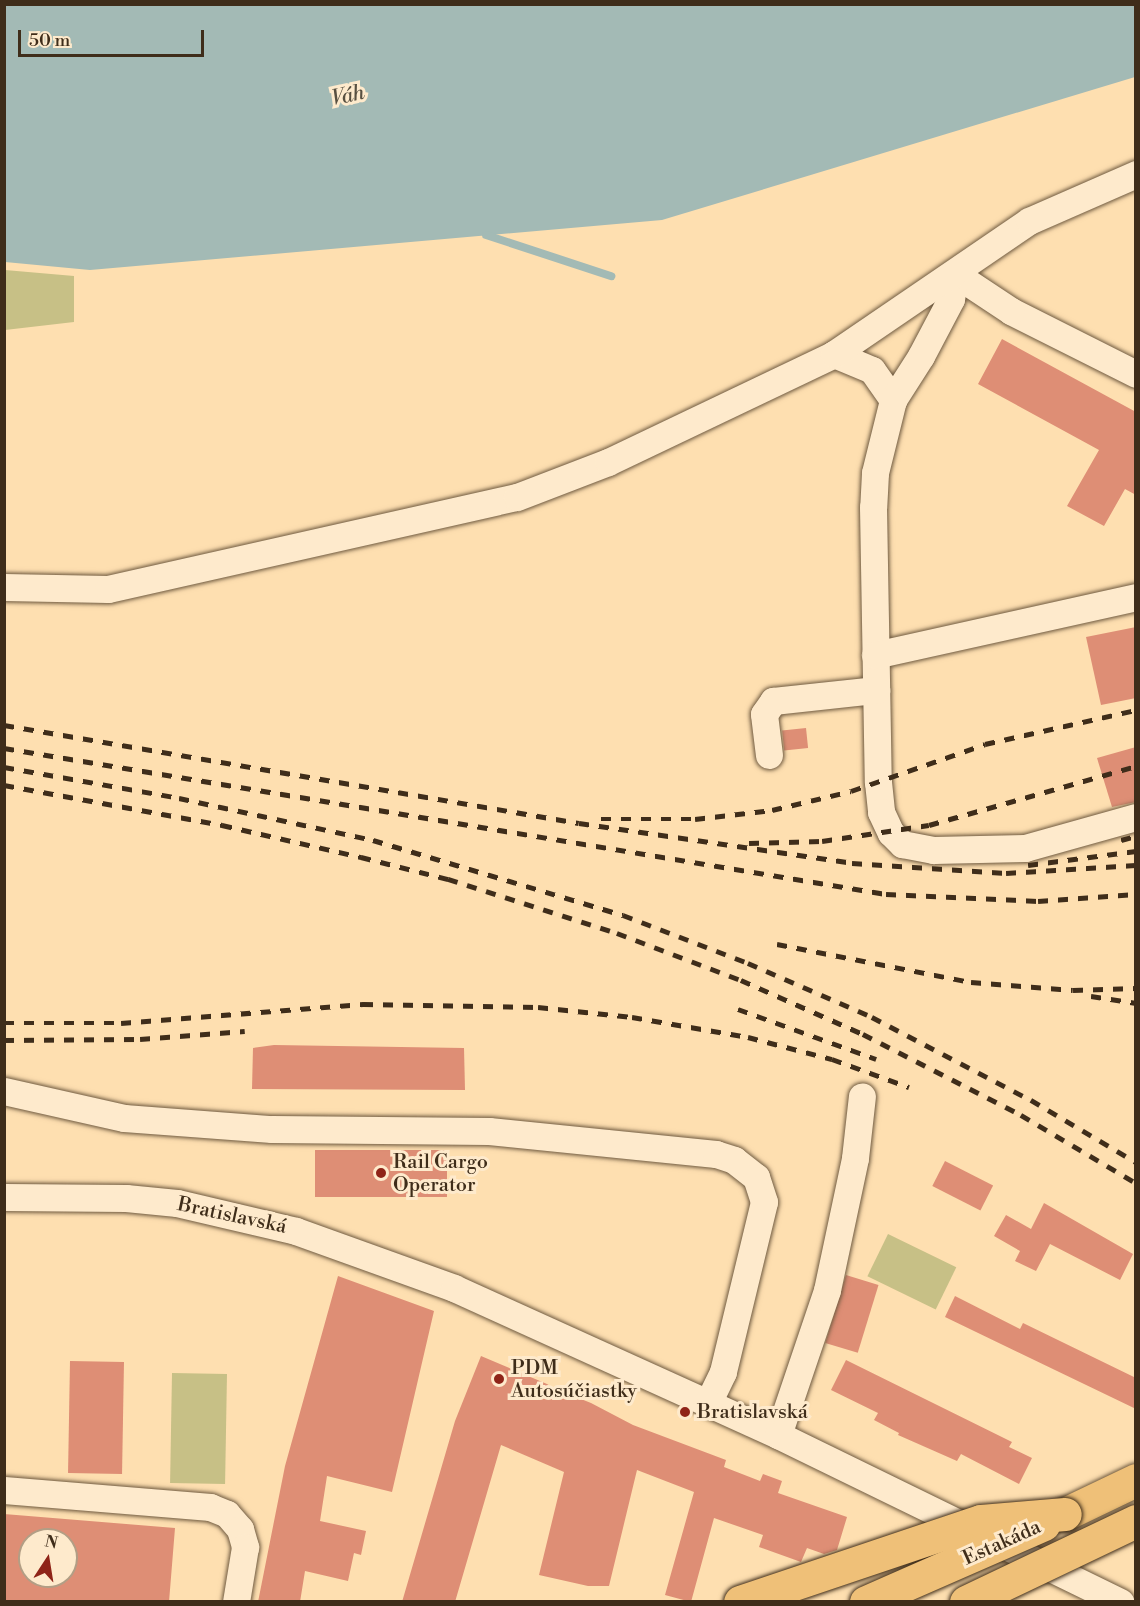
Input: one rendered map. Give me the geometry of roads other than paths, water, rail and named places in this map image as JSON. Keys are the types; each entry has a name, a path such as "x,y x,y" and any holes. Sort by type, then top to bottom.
{"main road":[{"name":"Estakáda","path":"866,1602 1136,1480"},
{"path":"740,1602 981,1521 1065,1514"},
{"name":"Estakáda","path":"966,1602 1136,1521"}],"street":[{"path":"4,587 108,589 517,497 608,462 834,354 955,274 1029,221 1136,174"},
{"path":"955,274 1011,311 1136,374"},
{"path":"955,274 951,298 921,356 893,400 875,473 873,507 874,655 881,812 891,832 902,844 933,850 1025,848 1136,817"},
{"path":"834,354 872,370 893,400"},
{"path":"874,655 1136,597"},
{"path":"769,755 764,714 772,701 876,690"},
{"path":"4,1091 123,1119 272,1129 489,1131 716,1154 734,1160 756,1177 764,1202 723,1372 708,1403"},
{"path":"777,1435 827,1290 855,1158 862,1096"},
{"name":"Bratislavská","path":"4,1197 126,1198 177,1203 296,1231 454,1288 1124,1596"},
{"path":"4,1490 210,1506 227,1514 240,1529 245,1547 236,1602"}],"water":[{"name":"Váh","path":"4,5 1135,5 1135,77 662,220 90,270 5,262"}],"waterway":[{"path":"486,235 611,276"}],"railway":[{"path":"601,819 695,819 772,810 851,791 985,744 1136,710"},
{"path":"4,725 579,823 852,863 1006,873 1136,865"},
{"path":"4,748 886,894 1038,901 1136,894"},
{"path":"749,843 822,841 929,825 1136,766"},
{"path":"4,767 179,798 373,840 623,915 748,963 872,1017 1031,1100 1136,1162"},
{"path":"4,785 222,825 361,857 448,879 617,933 741,980 863,1034 1021,1115 1136,1183"},
{"path":"1121,840 1136,836"},
{"path":"1028,865 1136,851"},
{"path":"777,944 971,982 1073,990 1136,988"},
{"path":"1091,996 1136,1003"},
{"path":"4,1023 121,1023 363,1004 538,1007 632,1017 748,1037 832,1059 909,1087"},
{"path":"738,1009 876,1059"},
{"path":"4,1040 140,1039 245,1031"}],"place":[{"name":"Rail Cargo Operator","path":"381,1173"},
{"name":"PDM Autosúčiastky","path":"499,1379"},
{"name":"Bratislavská","path":"685,1412"}]}
